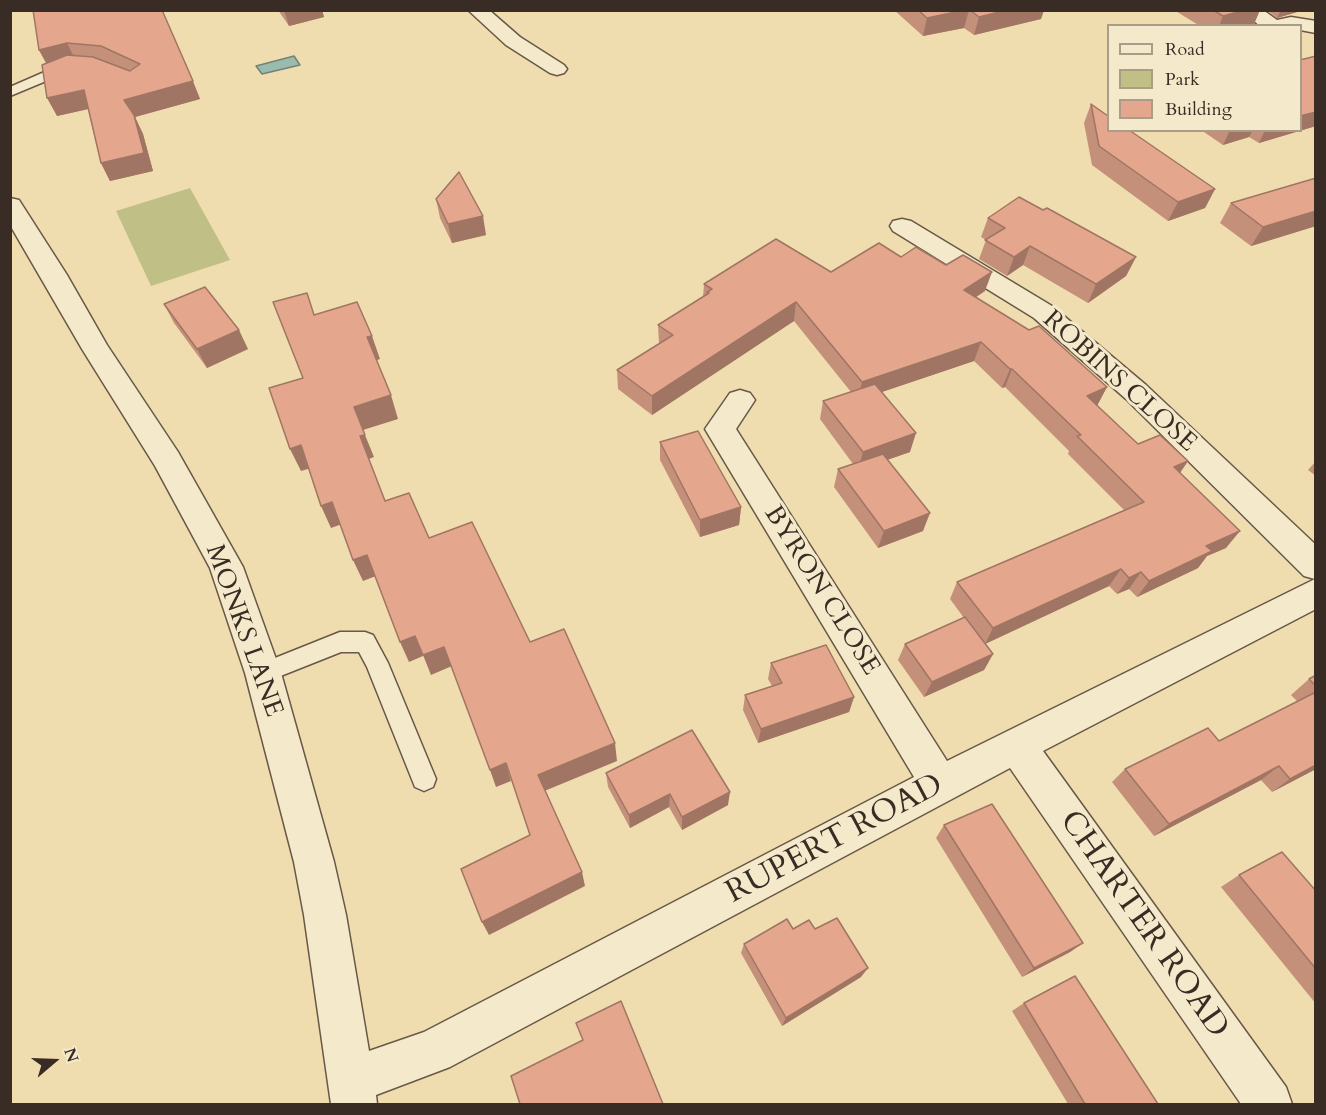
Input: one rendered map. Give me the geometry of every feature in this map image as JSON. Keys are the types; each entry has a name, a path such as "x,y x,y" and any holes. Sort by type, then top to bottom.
{"street":[{"path":"477,10 513,41 557,69"},
{"path":"1250,10 1270,24"},
{"name":"MONKS LANE","path":"10,205 96,349 167,460 220,557 262,673 316,871 353,1092"},
{"name":"ROBINS CLOSE","path":"902,226 1043,312 1136,392 1316,566"},
{"name":"BYRON CLOSE","path":"740,400 720,429 940,784"},
{"name":"RUPERT ROAD","path":"353,1092 940,784 1316,593"},
{"name":"CHARTER ROAD","path":"1017,746 1269,1104"}],"lane":[{"path":"10,92 54,73 76,67 85,68"},
{"path":"262,673 340,642 365,642 424,778"}],"green space":[{"path":"190,188 230,260 151,286 116,211"}],"shaded area":[{"path":"294,56 300,65 262,74 256,66"}],"building":[{"path":"33,10 162,10 193,81 124,100 134,115 144,153 101,163 84,90 47,98 42,65 67,55 93,57 130,71 140,64 101,46 67,43 39,50"},
{"path":"918,10 965,10 927,18"},
{"path":"970,10 1007,10 979,17"},
{"path":"1213,10 1245,10 1223,16"},
{"path":"1316,56 1316,112 1302,116 1302,60"},
{"path":"1091,104 1107,115 1107,132 1132,132 1215,189 1178,202 1099,146"},
{"path":"459,172 483,216 448,224 436,199"},
{"path":"1316,178 1316,211 1263,227 1231,203"},
{"path":"1019,197 1043,210 1047,208 1136,257 1096,284 1030,246 1014,257 985,240 1005,228 988,218"},
{"path":"776,239 831,272 879,243 901,257 916,247 946,265 963,255 992,272 964,290 1029,330 1039,326 1107,387 1087,396 1138,444 1160,435 1188,461 1174,467 1240,531 1206,546 1212,551 1149,581 1141,572 1129,578 1121,569 993,628 957,582 1144,502 1077,436 1081,435 981,342 862,382 796,302 652,396 617,370 673,335 658,325 709,293 707,292 712,289 704,284"},
{"path":"205,287 239,330 197,349 164,304"},
{"path":"307,293 314,315 357,302 372,336 367,337 391,395 354,407 365,435 360,436 385,501 409,493 429,538 472,522 530,642 564,629 615,743 538,775 582,872 482,922 461,869 530,835 506,763 490,770 444,647 423,655 415,636 400,642 367,555 353,560 332,502 321,506 301,445 290,449 269,388 303,378 273,302"},
{"path":"875,384 916,433 863,452 823,401"},
{"path":"698,431 741,507 700,520 660,442"},
{"path":"883,454 930,513 884,531 838,469"},
{"path":"965,617 993,654 932,682 905,644"},
{"path":"826,645 854,697 761,729 745,695 782,683 771,663"},
{"path":"1316,675 1316,686 1309,679"},
{"path":"1316,692 1316,765 1290,779 1279,766 1169,824 1125,769 1208,728 1219,741"},
{"path":"692,730 730,792 682,817 670,794 629,815 606,773"},
{"path":"992,804 1083,943 1034,968 944,825"},
{"path":"1282,852 1316,891 1316,969 1239,875"},
{"path":"837,918 868,968 786,1018 744,944 787,919 793,929 809,920 815,929"},
{"path":"1075,976 1158,1104 1085,1104 1024,1003"},
{"path":"621,1001 663,1104 520,1104 511,1076 583,1040 576,1023"}]}
